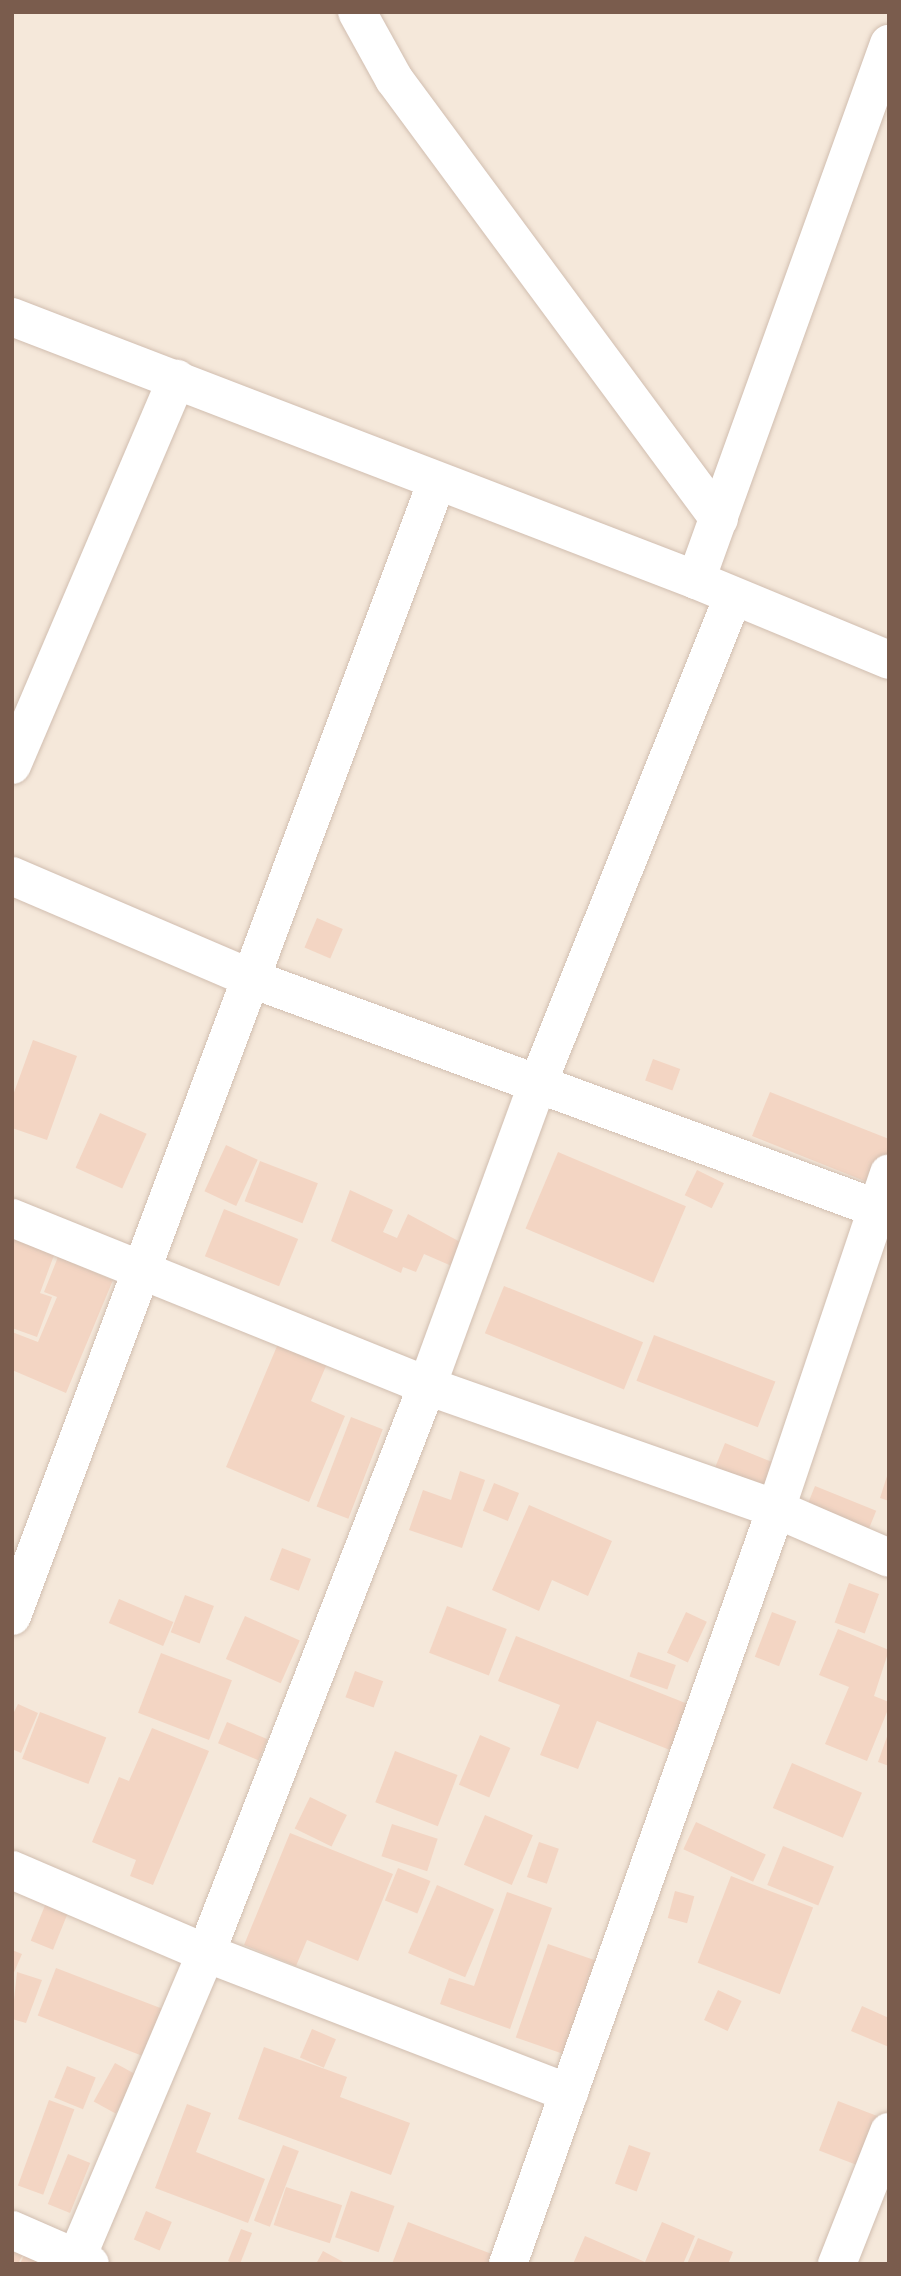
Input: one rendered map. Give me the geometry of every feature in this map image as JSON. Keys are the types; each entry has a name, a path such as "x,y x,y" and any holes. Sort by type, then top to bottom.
{"street":[{"path":"358,12 394,79 719,519"},
{"path":"696,580 889,44"},
{"path":"12,317 696,580 889,660"},
{"path":"12,765 177,379"},
{"path":"12,1616 144,1271 437,481"},
{"path":"12,2230 80,2262 206,1953 427,1386 538,1083 733,597"},
{"path":"12,876 252,979 538,1083 885,1198 508,2264"},
{"path":"12,1218 427,1386 776,1509 889,1558"},
{"path":"12,1870 206,1953 569,2093"},
{"path":"837,2264 889,2132"}],"shaded area":[{"path":"12,12 889,12 889,2264 12,2264"}],"building":[{"path":"317,918 343,929 330,958 304,947"},
{"path":"33,1040 77,1056 47,1140 12,1128 12,1098"},
{"path":"653,1059 680,1069 672,1091 645,1081"},
{"path":"770,1092 889,1139 889,1157 877,1186 752,1136"},
{"path":"100,1113 147,1134 122,1189 76,1168"},
{"path":"226,1145 258,1160 236,1206 204,1191"},
{"path":"558,1152 686,1206 654,1283 526,1228"},
{"path":"260,1161 318,1183 302,1223 245,1201"},
{"path":"697,1170 724,1183 712,1208 685,1195"},
{"path":"350,1190 393,1210 383,1232 397,1238 408,1214 464,1244 454,1267 424,1254 416,1272 403,1267 401,1273 331,1241"},
{"path":"224,1209 298,1239 279,1286 205,1256"},
{"path":"12,1234 60,1239 40,1293 52,1297 37,1337 12,1328"},
{"path":"58,1257 113,1280 66,1393 12,1370 12,1332 38,1342 57,1297 44,1292"},
{"path":"504,1286 643,1342 624,1389 485,1333"},
{"path":"654,1335 775,1382 758,1427 636,1381"},
{"path":"280,1339 329,1359 311,1401 345,1416 309,1502 226,1467"},
{"path":"351,1417 383,1429 348,1519 317,1507"},
{"path":"725,1443 773,1462 763,1488 715,1468"},
{"path":"460,1471 485,1480 462,1548 409,1530 423,1490 451,1500"},
{"path":"889,1473 889,1501 880,1498"},
{"path":"494,1483 519,1493 508,1521 483,1511"},
{"path":"815,1486 876,1511 867,1534 806,1509"},
{"path":"529,1505 612,1541 588,1596 552,1580 539,1611 492,1590"},
{"path":"282,1548 311,1559 299,1591 270,1580"},
{"path":"849,1583 879,1594 865,1633 835,1622"},
{"path":"185,1595 214,1606 200,1643 171,1632"},
{"path":"119,1599 173,1622 163,1646 109,1623"},
{"path":"447,1606 507,1629 489,1676 429,1653"},
{"path":"686,1612 707,1622 688,1663 667,1653"},
{"path":"772,1612 796,1621 779,1666 755,1657"},
{"path":"245,1616 300,1640 281,1683 226,1659"},
{"path":"838,1629 889,1650 874,1696 889,1702 889,1707 867,1761 825,1744 849,1687 819,1675"},
{"path":"516,1636 693,1706 675,1752 597,1721 578,1769 540,1755 560,1705 498,1681"},
{"path":"638,1652 676,1665 667,1690 630,1677"},
{"path":"161,1653 232,1680 209,1740 138,1713"},
{"path":"355,1671 383,1681 374,1708 345,1697"},
{"path":"18,1704 38,1713 21,1753 12,1749 12,1716"},
{"path":"40,1712 106,1737 88,1784 22,1759"},
{"path":"227,1722 268,1739 259,1760 218,1743"},
{"path":"152,1728 209,1751 153,1885 130,1876 136,1860 92,1842 119,1777 129,1781"},
{"path":"889,1731 889,1766 878,1762"},
{"path":"480,1735 510,1748 489,1798 459,1785"},
{"path":"395,1751 458,1775 438,1826 375,1802"},
{"path":"792,1763 862,1793 843,1838 773,1808"},
{"path":"310,1797 347,1815 332,1846 295,1828"},
{"path":"485,1815 533,1835 512,1885 464,1865"},
{"path":"696,1822 766,1855 753,1882 683,1849"},
{"path":"392,1824 438,1839 427,1871 381,1856"},
{"path":"290,1833 393,1874 358,1961 307,1940 296,1966 244,1945"},
{"path":"539,1842 559,1849 547,1884 527,1877"},
{"path":"783,1846 834,1867 818,1906 767,1885"},
{"path":"398,1868 430,1881 417,1914 385,1900"},
{"path":"731,1876 813,1908 780,1994 698,1963"},
{"path":"437,1885 494,1909 465,1977 408,1953"},
{"path":"675,1891 694,1896 687,1923 668,1918"},
{"path":"507,1892 552,1908 510,2029 440,2004 449,1978 474,1986"},
{"path":"48,1898 70,1907 53,1950 31,1941"},
{"path":"548,1944 597,1961 565,2055 516,2038"},
{"path":"12,1950 22,1954 12,1977"},
{"path":"56,1968 164,2010 146,2057 38,2016"},
{"path":"17,1972 42,1980 26,2023 12,2019"},
{"path":"718,1990 742,2001 728,2031 704,2020"},
{"path":"862,2006 889,2018 889,2047 851,2031"},
{"path":"312,2029 336,2039 324,2068 300,2058"},
{"path":"264,2047 347,2077 340,2097 410,2123 391,2175 238,2119"},
{"path":"115,2063 137,2075 116,2114 94,2101"},
{"path":"67,2066 96,2078 83,2109 54,2098"},
{"path":"49,2100 74,2109 43,2195 18,2186"},
{"path":"838,2101 877,2116 858,2166 819,2150"},
{"path":"187,2104 211,2113 196,2152 265,2179 248,2223 155,2188"},
{"path":"283,2145 299,2151 270,2227 254,2221"},
{"path":"629,2145 651,2153 637,2191 615,2184"},
{"path":"68,2154 90,2163 70,2213 48,2204"},
{"path":"286,2187 342,2205 330,2243 274,2225"},
{"path":"351,2191 394,2206 379,2252 335,2237"},
{"path":"146,2211 172,2222 160,2250 134,2240"},
{"path":"408,2222 497,2256 495,2264 392,2264"},
{"path":"662,2222 695,2236 683,2264 573,2264 585,2236 645,2262"},
{"path":"241,2229 252,2233 240,2264 235,2264 228,2261"},
{"path":"698,2238 733,2252 728,2264 687,2264"},
{"path":"12,2243 25,2250 18,2264 12,2264"},
{"path":"323,2251 347,2264 316,2264"},
{"path":"25,2253 43,2264 20,2264"}]}
